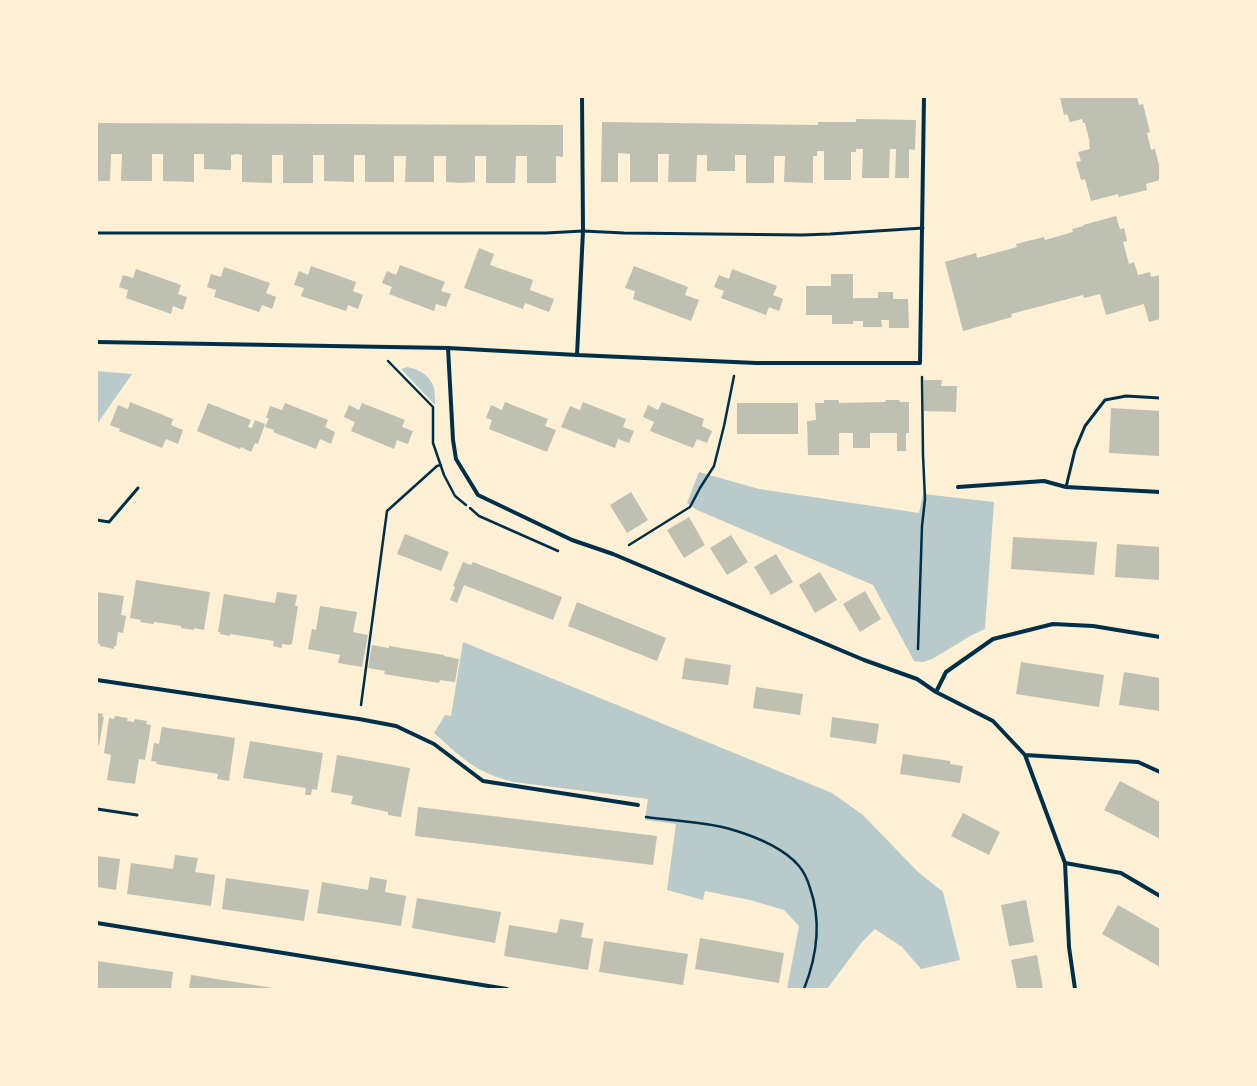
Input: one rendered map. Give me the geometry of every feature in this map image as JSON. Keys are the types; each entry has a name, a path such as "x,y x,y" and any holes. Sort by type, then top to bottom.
{"street":[{"path":"577,355 583,231 582,97"},
{"path":"97,342 448,348 735,362 920,363 924,97"},
{"path":"448,348 453,440 456,459 478,495 572,540 613,554 857,657 917,679 936,692 993,721 1025,755 1066,863 1069,947 1075,989"},
{"path":"958,487 1044,481 1066,487 1160,492"},
{"path":"936,692 946,672 993,639 1053,624 1093,626 1160,637"},
{"path":"97,680 396,726 434,744 483,782 638,805"},
{"path":"1025,755 1138,762 1160,772"},
{"path":"1066,863 1121,873 1160,896"},
{"path":"97,923 507,989"}],"lane":[{"path":"97,233 546,234 583,231 624,233 802,235 923,228"},
{"path":"1066,487 1074,450 1085,426 1105,400 1126,396 1160,398"},
{"path":"97,520 109,522 138,488"},
{"path":"97,809 137,815"}],"path":[{"path":"613,554 690,507 714,466 724,426 735,362"},
{"path":"918,648 922,526 925,499 922,380 920,363"},
{"path":"359,720 387,511 436,466 441,465"},
{"path":"638,805 646,817 729,828 748,835 767,843 788,856 800,867 814,898 818,931 812,968 804,989"}],"shaded area":[{"path":"407,367 422,373 431,381 435,395 435,405 401,369"},
{"path":"97,371 132,374 97,424"},
{"path":"699,472 759,489 919,513 923,494 994,502 985,629 932,659 923,662 914,661 873,585 697,510 687,503"},
{"path":"463,642 832,793 863,815 918,872 943,892 960,960 921,969 902,947 875,929 862,942 827,989 787,989 799,926 784,910 750,900 705,891 703,900 667,890 676,824 645,820 648,799 513,782 500,778 479,769 461,757 434,733 445,715 451,716"}],"building":[{"path":"1060,97 1137,97 1139,105 1143,104 1150,132 1147,133 1151,150 1155,149 1160,169 1160,180 1146,184 1147,190 1119,197 1118,194 1091,201 1085,179 1081,180 1076,162 1081,161 1078,152 1090,149 1085,123 1083,123 1082,119 1070,122 1067,114 1064,115"},
{"path":"856,119 916,120 915,150 909,149 909,178 895,178 896,149 890,149 889,178 862,178 863,149 856,149 856,152 851,152 851,180 824,180 824,151 817,151 817,156 813,156 813,183 784,182 785,156 774,156 774,183 746,183 746,155 735,155 735,171 707,171 707,155 697,155 696,182 668,182 669,154 658,154 658,182 630,182 630,154 618,153 618,182 601,182 602,122 818,125 818,122 856,122"},
{"path":"97,123 563,125 563,157 556,156 556,183 527,183 527,156 516,156 515,183 486,183 486,156 475,156 475,182 446,182 446,156 434,156 434,182 405,182 406,156 394,156 394,182 365,182 365,155 354,155 354,182 324,181 324,155 313,155 313,183 283,183 283,155 272,155 272,183 242,182 242,155 237,154 231,155 231,170 204,169 204,154 194,154 194,182 163,181 163,154 152,154 152,181 121,181 122,154 111,154 110,181 97,181"},
{"path":"1116,216 1120,229 1124,228 1127,241 1123,242 1129,264 1134,262 1138,275 1150,272 1151,277 1160,275 1160,319 1149,322 1144,304 1106,315 1100,294 1084,298 1083,295 1011,314 1012,317 963,331 945,262 976,253 977,258 1017,247 1016,244 1044,237 1045,240 1073,232 1072,229 1084,226 1083,225"},
{"path":"479,248 494,254 490,265 533,280 530,290 554,299 549,312 525,303 523,309 464,288"},
{"path":"400,265 445,282 441,291 451,294 446,307 436,304 434,311 389,294 392,287 382,283 387,271 396,275"},
{"path":"311,266 356,282 353,291 363,295 358,309 348,305 346,311 301,296 304,288 294,285 299,271 308,275"},
{"path":"634,266 688,287 685,295 699,300 691,321 633,299 635,291 625,288"},
{"path":"224,267 270,283 266,293 276,297 272,309 262,305 259,312 214,297 216,290 207,287 211,274 221,277"},
{"path":"136,269 181,285 178,294 187,297 183,310 173,306 171,314 126,298 128,290 119,287 123,275 133,278"},
{"path":"732,269 777,286 773,295 783,299 779,311 769,307 766,315 721,298 724,291 714,287 719,275 729,279"},
{"path":"831,274 853,274 853,298 878,298 878,292 893,292 893,299 908,299 909,328 889,328 889,320 881,320 882,327 863,327 863,321 853,321 853,324 832,324 832,315 806,315 806,286 831,286"},
{"path":"924,380 942,380 941,386 957,386 956,412 924,411"},
{"path":"824,400 839,400 839,403 885,402 886,400 909,402 909,433 906,433 906,451 897,451 897,433 870,433 870,448 853,448 853,433 839,433 839,455 808,455 807,421 816,420 815,403 824,403"},
{"path":"130,402 173,419 171,425 183,430 178,444 166,439 162,448 119,431 120,429 110,425 118,405 128,409"},
{"path":"505,402 548,419 545,426 556,430 547,452 489,429 492,420 486,418 491,405 502,410"},
{"path":"583,402 626,419 623,427 634,431 629,443 618,439 615,448 561,427 570,406 580,410"},
{"path":"662,402 704,419 702,426 712,431 707,443 697,439 693,448 650,431 654,422 643,417 648,405 658,410"},
{"path":"208,403 251,420 248,427 252,428 255,420 265,424 258,444 255,443 251,452 197,431"},
{"path":"285,403 328,420 325,427 335,432 331,444 320,439 316,449 273,432 274,430 265,427 269,418 266,418 270,406 282,410"},
{"path":"362,403 405,420 402,427 413,431 408,444 397,440 394,449 351,431 355,422 344,417 349,405 359,410"},
{"path":"737,403 798,403 798,434 737,434"},
{"path":"1111,408 1160,411 1160,456 1109,453"},
{"path":"631,492 648,520 627,533 610,505"},
{"path":"689,517 705,545 684,558 667,530"},
{"path":"405,534 449,552 441,571 397,554"},
{"path":"731,535 748,562 727,575 710,548"},
{"path":"1013,537 1097,542 1094,575 1011,569"},
{"path":"1117,544 1160,547 1160,580 1115,577"},
{"path":"776,554 793,582 771,595 754,567"},
{"path":"463,562 471,565 473,562 562,597 553,620 464,585 457,603 450,600 455,587 453,586"},
{"path":"820,572 837,600 815,613 799,585"},
{"path":"136,580 210,592 204,630 181,628 181,626 154,622 153,624 140,622 141,620 130,618"},
{"path":"865,591 881,619 860,632 843,604"},
{"path":"97,592 124,596 121,615 126,616 123,633 118,632 116,646 114,646 114,649 100,646 100,644 97,643"},
{"path":"277,592 297,595 295,606 298,606 292,644 282,644 282,648 273,646 274,641 230,634 230,636 220,634 220,632 218,632 224,594 275,603"},
{"path":"577,602 666,638 657,661 568,626"},
{"path":"320,606 357,612 353,632 368,635 362,667 338,663 340,655 308,649 312,629 316,630"},
{"path":"372,645 389,648 389,646 459,659 455,682 440,680 439,683 384,674 385,671 368,668"},
{"path":"685,658 731,665 728,685 682,679"},
{"path":"1021,662 1104,675 1099,707 1016,694"},
{"path":"1124,672 1160,678 1160,711 1119,705"},
{"path":"756,687 803,694 800,715 753,708"},
{"path":"97,713 103,714 102,717 104,717 99,745 97,745"},
{"path":"115,716 128,718 127,721 134,722 135,719 147,721 146,724 151,725 145,760 139,759 135,784 107,780 111,755 104,753 109,718 114,719"},
{"path":"832,717 879,724 876,744 830,737"},
{"path":"162,727 235,738 229,781 217,779 218,774 156,764 157,762 151,761 154,743 159,744"},
{"path":"250,741 323,753 317,790 312,789 311,795 305,795 306,788 243,778"},
{"path":"903,754 950,761 950,764 963,766 960,783 900,774"},
{"path":"337,755 410,768 401,817 388,815 388,812 351,804 353,796 331,792"},
{"path":"1120,781 1160,802 1160,839 1104,810"},
{"path":"418,807 657,836 653,865 415,836"},
{"path":"963,813 1000,832 989,855 951,836"},
{"path":"175,855 198,858 195,872 215,875 211,906 127,894 131,863 173,869"},
{"path":"97,856 120,859 116,890 97,887"},
{"path":"370,877 387,880 385,892 406,896 401,926 317,913 322,882 368,890"},
{"path":"226,878 309,890 304,921 222,909"},
{"path":"417,898 501,912 495,943 412,928"},
{"path":"1026,900 1034,942 1009,946 1001,905"},
{"path":"1118,905 1160,929 1160,967 1102,934"},
{"path":"560,919 584,923 581,937 593,939 588,970 504,956 509,925 557,933"},
{"path":"700,938 784,953 779,983 695,969"},
{"path":"604,941 688,954 683,985 599,972"},
{"path":"1037,955 1043,989 1017,989 1011,960"},
{"path":"97,961 173,972 171,989 97,989"},
{"path":"191,975 273,988 273,989 189,989"}]}
